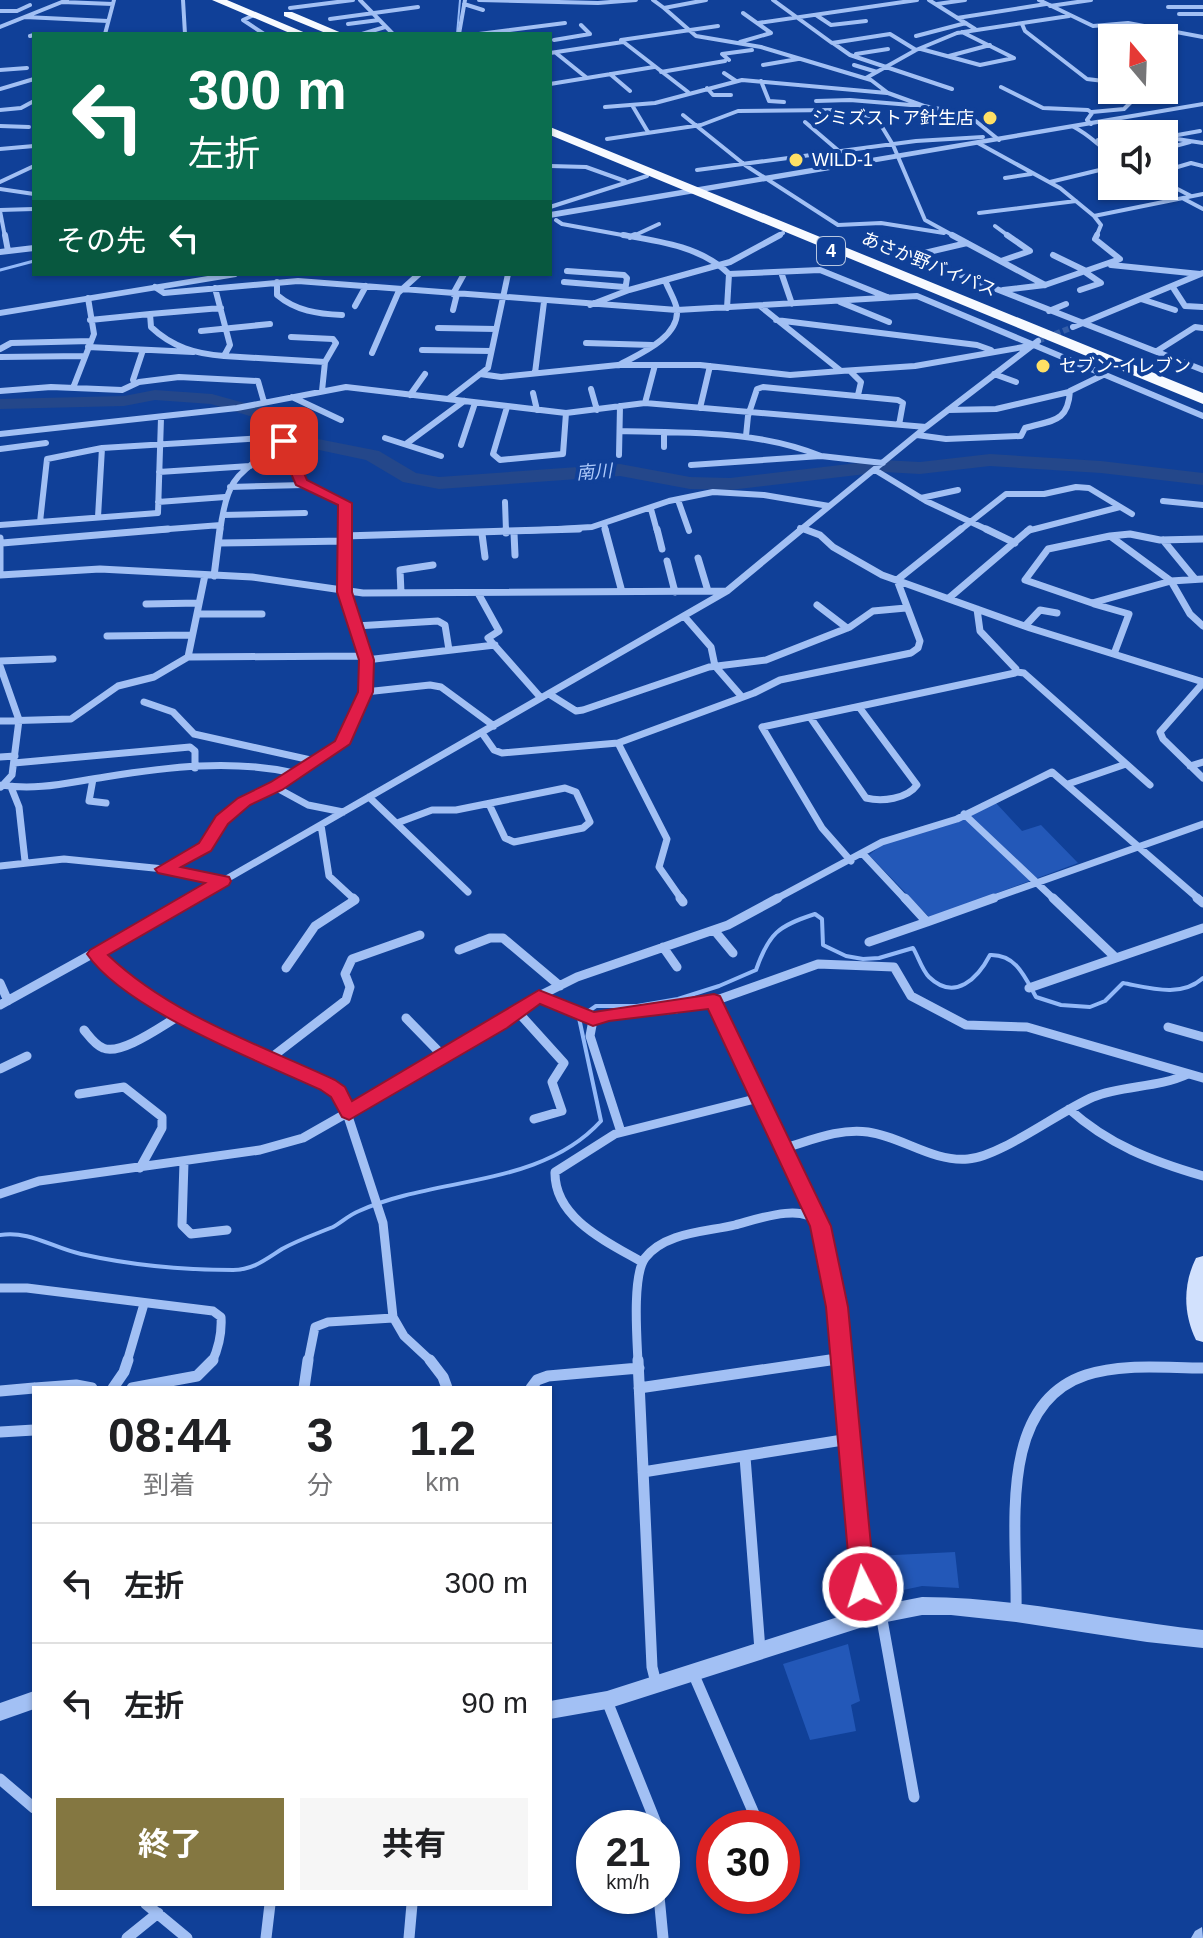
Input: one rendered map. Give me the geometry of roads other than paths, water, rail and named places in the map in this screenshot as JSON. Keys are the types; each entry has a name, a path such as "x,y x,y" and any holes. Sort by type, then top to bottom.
{"highway":[{"path":"217,0 297,32"},
{"path":"231,0 308,32"},
{"path":"245,0 324,32"},
{"path":"284,9 334,32"},
{"name":"4","path":"552,118 976,291 1159,371"},
{"name":"あさか野バイパス","path":"552,125 1108,369 1203,399"},
{"name":"4","path":"552,135 689,193 786,227"},
{"name":"あさか野バイパス","path":"552,135 1203,389"}],"main road":[{"path":"1203,1263 1198,1271 1195,1299 1203,1334"}],"street":[{"path":"183,0 185,32"},
{"path":"284,9 353,0"},
{"path":"360,0 391,32"},
{"path":"479,0 636,0"},
{"path":"653,0 701,37 762,48 866,78 888,93"},
{"path":"664,8 706,0"},
{"path":"773,0 851,55 952,89"},
{"path":"758,23 917,0"},
{"path":"929,0 975,29"},
{"path":"936,4 965,0"},
{"path":"1039,0 1096,26 1128,23 1203,37"},
{"path":"957,18 1091,0"},
{"path":"0,27 65,1 114,2 105,32"},
{"path":"459,32 464,2 483,10"},
{"path":"368,8 409,3"},
{"path":"0,11 17,11 30,5"},
{"path":"330,19 418,7"},
{"path":"1168,7 1203,7"},
{"path":"735,44 771,33 743,13"},
{"path":"1179,14 1203,14"},
{"path":"254,15 242,19 261,32"},
{"path":"816,15 831,25 866,21"},
{"path":"866,78 918,49 962,32 1069,16"},
{"path":"25,17 108,21"},
{"path":"348,24 379,20"},
{"path":"495,22 503,30"},
{"path":"491,32 565,23"},
{"path":"916,36 966,23"},
{"path":"1022,24 1025,31 1086,78 1098,80"},
{"path":"554,40 590,34 581,25"},
{"path":"623,42 621,40 718,26"},
{"path":"369,32 385,27"},
{"path":"832,43 890,34 918,49 980,65 1014,58 962,32"},
{"path":"574,37 588,48"},
{"path":"553,53 623,42 688,92"},
{"path":"948,57 990,45"},
{"path":"661,72 727,60 722,54 762,48"},
{"path":"851,55 888,49"},
{"path":"553,53 587,78"},
{"path":"763,65 799,59"},
{"path":"854,65 877,72"},
{"path":"552,84 654,67"},
{"path":"0,70 27,68"},
{"path":"724,73 736,81"},
{"path":"610,74 630,91"},
{"path":"0,89 32,80"},
{"path":"605,107 655,103 736,81 888,93 924,106"},
{"path":"761,81 769,101 784,102"},
{"path":"1001,87 1043,108 1079,108 1092,112 1125,108 1129,104"},
{"path":"707,88 713,95 731,95"},
{"path":"846,100 851,89"},
{"path":"816,101 924,106 967,114 999,140"},
{"path":"0,110 23,108 32,102"},
{"path":"697,170 893,145 999,140 1203,104"},
{"path":"632,105 648,132"},
{"path":"607,139 695,126 723,119 738,111 837,110 876,117 893,145 923,218 1045,285"},
{"path":"1091,124 1087,119 1092,112"},
{"path":"683,115 743,164 838,225 881,223 948,233"},
{"path":"805,122 840,152"},
{"path":"0,126 29,127"},
{"path":"1074,127 1098,140"},
{"path":"1178,135 1200,131"},
{"path":"1178,139 1203,143"},
{"path":"552,219 676,199 689,193 981,140 1032,174 1050,182 1094,216 1101,225 1095,239 1121,257 1045,285 999,291"},
{"path":"1178,145 1193,141"},
{"path":"0,149 32,146"},
{"path":"1178,167 1191,163 1203,166"},
{"path":"552,166 583,166 626,181"},
{"path":"0,182 32,167"},
{"path":"1050,182 1098,172"},
{"path":"1005,178 1032,174"},
{"path":"552,206 647,176"},
{"path":"0,189 32,194"},
{"path":"1178,189 1191,196"},
{"path":"1094,216 1203,194"},
{"path":"1184,199 1203,209"},
{"path":"979,213 1076,201"},
{"path":"8,251 0,211 32,209"},
{"path":"552,219 561,224 707,255 723,264 729,274 727,308"},
{"path":"629,237 659,224"},
{"path":"995,226 1030,251 1001,261"},
{"path":"589,305 625,289 723,264 786,227"},
{"path":"967,243 916,255 999,291 1203,370"},
{"path":"0,252 32,248"},
{"path":"1053,255 1101,283 1080,290"},
{"path":"1104,265 1202,274"},
{"path":"729,274 820,270 889,298"},
{"path":"567,271 624,275 627,278 625,289"},
{"path":"781,272 792,304"},
{"path":"1073,327 1202,274"},
{"path":"0,311 191,276"},
{"path":"0,311 224,276"},
{"path":"318,276 318,282"},
{"path":"372,353 398,293 417,276"},
{"path":"453,310 455,294 463,276"},
{"path":"448,399 488,368 507,276"},
{"path":"1191,278 1203,284"},
{"path":"618,365 673,329 677,310 665,280"},
{"path":"155,287 162,293 277,282 318,282 677,310 917,296 1034,344 1108,369 1203,416"},
{"path":"277,282 277,295 284,302 310,313 342,315"},
{"path":"564,282 625,289"},
{"path":"355,306 366,286"},
{"path":"215,288 230,345 224,356"},
{"path":"1028,288 1032,304"},
{"path":"1174,289 1185,306 1203,307"},
{"path":"73,388 94,334 88,298"},
{"path":"1140,298 1175,310"},
{"path":"839,301 889,322"},
{"path":"535,373 544,302"},
{"path":"1049,311 1066,304"},
{"path":"760,306 841,371"},
{"path":"90,320 221,308"},
{"path":"150,314 150,324 159,336 194,352"},
{"path":"775,321 975,344 992,351"},
{"path":"201,331 270,324"},
{"path":"1157,351 1195,327 1203,328"},
{"path":"438,328 496,329"},
{"path":"291,337 333,339 336,343 325,362 322,391"},
{"path":"0,349 11,343 90,344 325,362"},
{"path":"586,343 652,345"},
{"path":"480,374 496,377 618,365 655,365 710,366 784,375 915,366 1034,344"},
{"path":"0,983 4,1003 96,954 727,591 800,528 1034,344"},
{"path":"135,383 133,380 143,350"},
{"path":"422,350 491,351"},
{"path":"0,357 85,356"},
{"path":"645,403 655,365"},
{"path":"700,408 710,366"},
{"path":"948,410 996,409 1069,392 1108,369"},
{"path":"850,371 861,382 858,395"},
{"path":"410,395 425,374"},
{"path":"994,374 1016,382"},
{"path":"0,391 73,388 125,390 135,383 179,377 255,380 264,402"},
{"path":"0,434 237,408 346,387 566,413 645,403 926,427"},
{"path":"746,436 757,389 763,387 858,395 903,403 899,425"},
{"path":"591,389 597,410"},
{"path":"917,435 941,439 1021,436 1025,428 1065,415 1069,409 1069,392"},
{"path":"533,393 537,410"},
{"path":"291,397 341,420"},
{"path":"406,444 464,401"},
{"path":"461,445 475,403"},
{"path":"619,455 620,406"},
{"path":"507,407 493,454 500,460 563,454 566,413"},
{"path":"0,525 158,513 161,418"},
{"path":"621,431 746,436 794,445 821,456 879,466 921,498 1015,543"},
{"path":"664,432 664,447"},
{"path":"40,522 47,459 102,448 274,435 284,441 297,476 304,485"},
{"path":"385,438 441,456"},
{"path":"214,576 225,497 233,480 284,441"},
{"path":"0,449 46,443"},
{"path":"98,517 102,448"},
{"path":"691,465 821,456"},
{"path":"159,472 252,466"},
{"path":"164,869 205,847 222,820 244,801 275,787 342,744 365,692 366,658 345,592 344,501 304,485 230,487"},
{"path":"897,580 1006,494 1044,494 1076,487 1089,488 1132,514"},
{"path":"921,498 958,490"},
{"path":"219,543 567,531 604,524 696,493 757,494 829,506"},
{"path":"158,502 225,497"},
{"path":"678,500 689,532"},
{"path":"1163,501 1203,505"},
{"path":"505,502 515,555"},
{"path":"949,598 1037,526 1120,507"},
{"path":"651,509 662,549"},
{"path":"223,515 305,513"},
{"path":"604,524 622,592"},
{"path":"221,525 1,540 0,573 100,569 258,578 345,592 727,591"},
{"path":"800,528 820,535 833,547 882,575 1025,626 1203,683 1160,732 1203,778"},
{"path":"482,534 485,557"},
{"path":"1114,654 1129,614 1025,580 1048,549 1125,534 1163,540 1203,539"},
{"path":"1110,536 1171,581 1190,614 1203,626"},
{"path":"1163,540 1199,579"},
{"path":"698,558 708,591"},
{"path":"667,561 675,592"},
{"path":"401,593 400,570 433,565"},
{"path":"188,657 205,575"},
{"path":"1092,603 1171,581 1199,579"},
{"path":"482,733 494,750 502,753 618,743 780,680 911,653 918,648 920,641 897,580"},
{"path":"478,593 499,631 488,637 545,696 576,711 715,666 766,660 847,628 878,609 906,608"},
{"path":"146,604 199,603"},
{"path":"817,605 847,628"},
{"path":"977,609 982,634 1017,672"},
{"path":"1025,626 1040,610 1057,613"},
{"path":"197,614 262,614"},
{"path":"684,616 711,647 715,666 742,697"},
{"path":"356,626 438,621 445,625 449,650"},
{"path":"107,636 192,635"},
{"path":"0,721 71,719 118,686 154,677 188,657 366,658 495,645"},
{"path":"5,786 12,775 19,720 0,663 53,659"},
{"path":"851,861 822,828 762,727 1024,673 1150,785"},
{"path":"365,692 430,685 441,687 494,726"},
{"path":"144,702 173,712 194,734 315,761"},
{"path":"810,717 866,798 878,801 911,793 917,785 859,707"},
{"path":"618,743 667,839 659,867 683,902"},
{"path":"0,757 15,759 190,747 195,751 195,768"},
{"path":"1190,766 1203,762"},
{"path":"1068,784 1126,764"},
{"path":"5,786 67,784 195,768 243,767 294,773"},
{"path":"0,1194 39,1181 280,1146 311,1135 444,1057 539,996 583,974 714,930 885,841 964,814 1052,772 1203,903"},
{"path":"93,779 89,801 106,803"},
{"path":"5,786 19,807 25,861"},
{"path":"275,787 308,805 343,812"},
{"path":"397,823 430,810 453,811 568,788 576,792 590,822 583,828 514,842 505,838 489,804"},
{"path":"369,797 468,892"},
{"path":"964,814 1116,958"},
{"path":"869,942 1203,824"},
{"path":"286,968 315,926 355,900 329,876 321,825"},
{"path":"863,854 927,922"},
{"path":"0,866 64,859 164,869 222,881"},
{"path":"1029,988 1203,928"},
{"path":"714,930 733,953"},
{"path":"272,1057 346,1000 350,987 345,974 352,959 420,935"},
{"path":"459,950 490,938 503,938 560,986"},
{"path":"663,947 677,967"},
{"path":"96,954 120,977 179,1016 272,1057 338,1092 349,1112 384,1227 393,1318 415,1347 435,1362 446,1386"},
{"path":"539,996 593,1019 714,1001 818,964 888,966 898,971 911,996 966,1025 1027,1027 1203,1078"},
{"path":"714,1001 820,1226 833,1282 849,1439 873,1615 914,1797"},
{"path":"517,1011 564,1063 552,1082 562,1111 534,1119"},
{"path":"84,1030 102,1048 110,1050 136,1041 179,1016"},
{"path":"406,1018 444,1057"},
{"path":"593,1019 590,1036 621,1132"},
{"path":"1168,1027 1203,1037"},
{"path":"0,1069 27,1056"},
{"path":"785,1148 850,1131 870,1132 941,1158 964,1161 980,1158 1069,1109 1105,1093 1173,1081 1188,1074"},
{"path":"79,1094 128,1088 162,1117 162,1128 140,1168"},
{"path":"642,1262 585,1227 570,1214 553,1179 559,1168 621,1132 759,1098"},
{"path":"1069,1109 1091,1131 1116,1147 1203,1176"},
{"path":"184,1162 182,1225 191,1234 227,1230"},
{"path":"656,1683 652,1667 636,1307 642,1262 658,1245 677,1238 785,1214 800,1214 815,1219"},
{"path":"0,1288 27,1288 213,1311 221,1317 222,1323 207,1372 143,1386"},
{"path":"114,1386 124,1372 144,1304"},
{"path":"304,1386 315,1327 328,1322 393,1318"},
{"path":"639,1388 841,1358"},
{"path":"532,1386 537,1380 548,1376 639,1368"},
{"path":"1016,1613 1020,1457 1029,1425 1042,1403 1072,1381 1093,1373 1138,1368 1203,1368"},
{"path":"0,1391 32,1388"},
{"path":"0,1432 32,1430"},
{"path":"643,1472 849,1439"},
{"path":"745,1457 760,1650"},
{"path":"552,1710 607,1700 873,1615 935,1605 1203,1639"},
{"path":"692,1672 752,1810"},
{"path":"607,1700 651,1810"},
{"path":"0,1712 32,1701"},
{"path":"0,1779 32,1806"},
{"path":"149,1906 187,1938"},
{"path":"266,1938 270,1906"},
{"path":"409,1938 412,1906"},
{"path":"127,1938 158,1913"},
{"path":"661,1914 663,1938"}],"waterway":[{"path":"457,32 460,0"},
{"path":"0,270 32,262"},
{"name":"南川","path":"0,404 124,401 155,395 212,399 263,414 312,443 372,455 410,478 439,483 620,470 690,483 730,484 883,466 920,468 990,460 1101,467 1203,479"},
{"path":"0,1235 31,1237 81,1254 137,1264 240,1270 333,1227 355,1213 389,1200 518,1170 576,1143 601,1121 579,1018 596,1006 637,1006 678,999 756,970 776,933 815,914 822,919 823,945 846,956 863,959 879,958 913,948 929,977 948,987 957,987 972,979 990,955 1007,958 1013,963 1036,997 1061,1005 1090,1007 1105,1001 1123,983 1175,990 1203,978"}],"tunnel":[{"path":"1038,341 1073,327"}],"place":[{"name":"シミズストア針生店","path":"990,118"},
{"name":"WILD-1","path":"796,160"},
{"name":"セブン-イレブン","path":"1043,366"}]}
